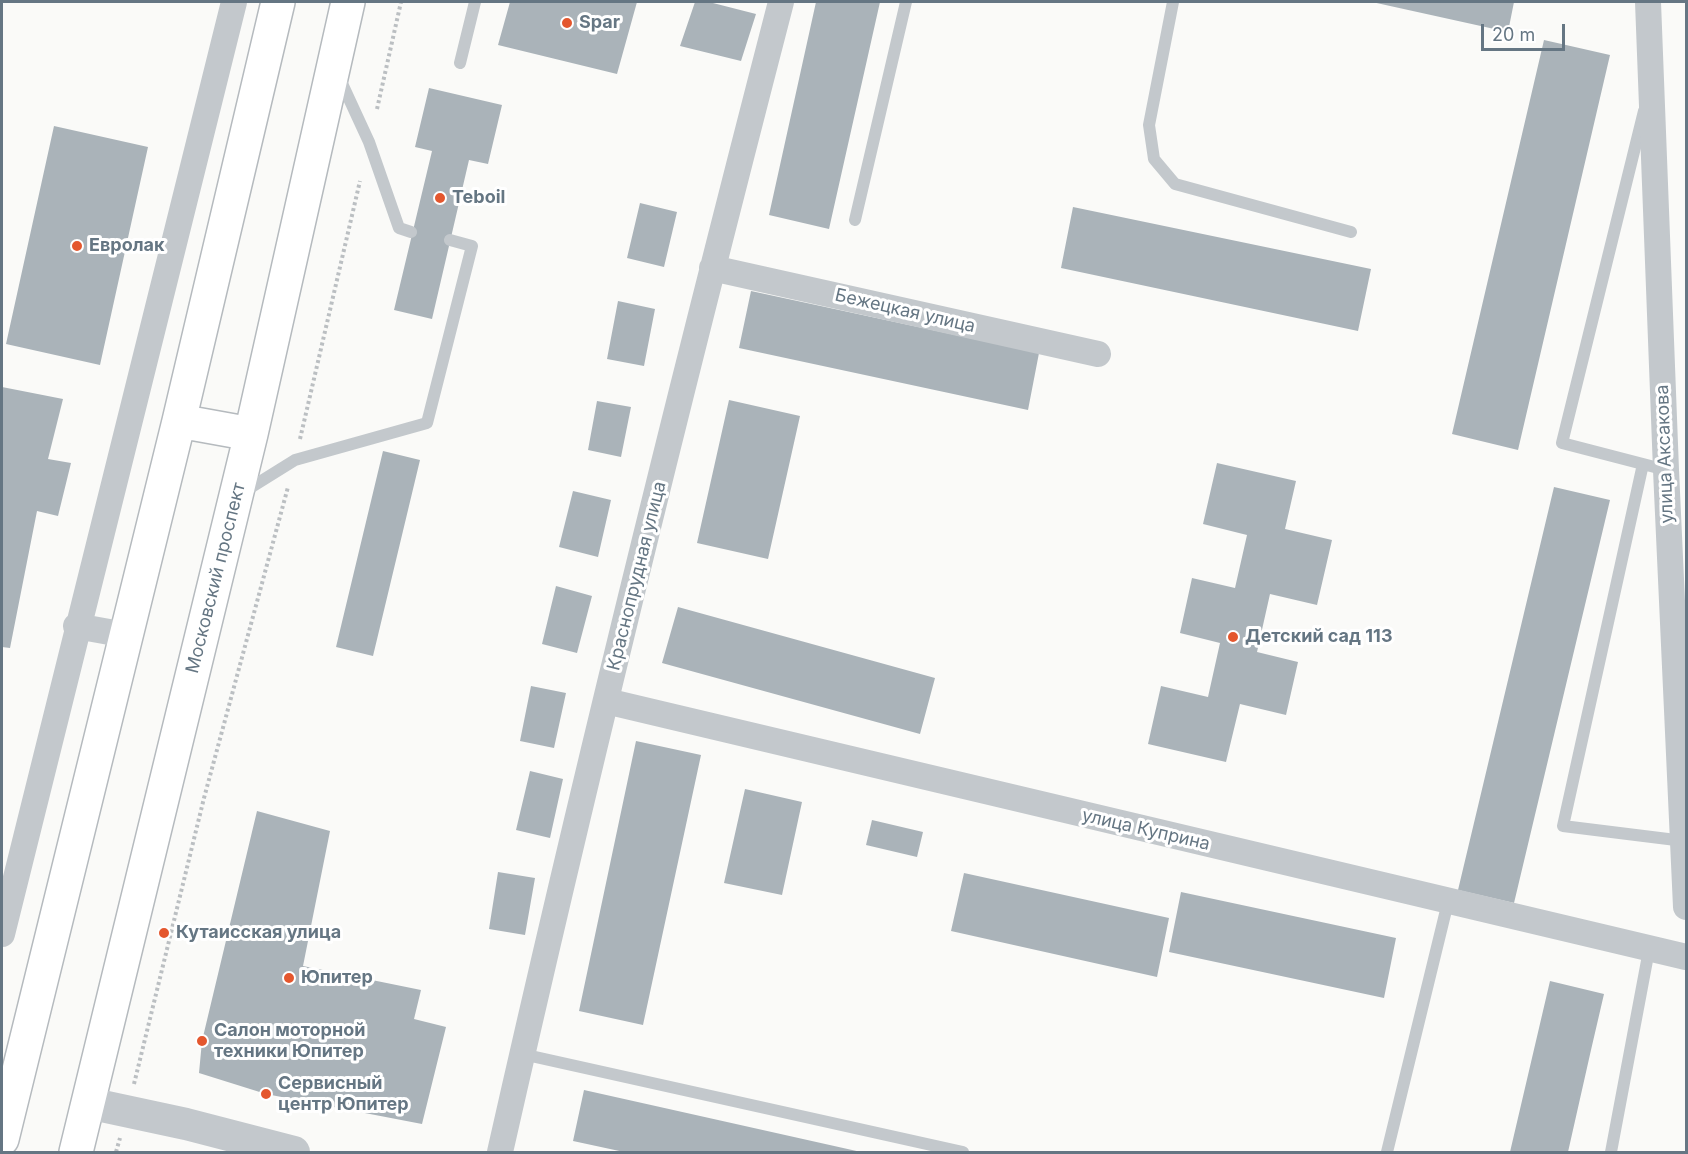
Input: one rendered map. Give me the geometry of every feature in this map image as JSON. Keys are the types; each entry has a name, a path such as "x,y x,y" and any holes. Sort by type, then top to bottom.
{"main road":[{"path":"2,1139 7,1089 126,635 278,2"},
{"name":"Московский проспект","path":"76,1152 251,434 348,2"},
{"path":"179,421 251,434"}],"street":[{"path":"2,934 76,626 234,2"},
{"name":"Краснопрудная улица","path":"500,1152 606,701 712,268 781,2"},
{"name":"улица Аксакова","path":"1648,2 1651,81 1654,467 1680,641 1686,907"},
{"name":"Бежецкая улица","path":"712,268 1098,354"},
{"path":"76,626 126,635"},
{"name":"улица Куприна","path":"606,701 1686,957"},
{"path":"88,1103 294,1152"}],"lane":[{"path":"460,63 475,2"},
{"path":"855,219 906,2"},
{"path":"1173,2 1149,124 1154,159 1174,184 1351,232"},
{"path":"333,64 369,142 399,228 411,232"},
{"path":"1651,81 1562,442 1654,467 1563,826 1684,841"},
{"path":"236,497 295,460 427,423 472,246 450,240"},
{"path":"1387,1152 1448,902"},
{"path":"1611,1152 1649,950"},
{"path":"522,1054 963,1152"}],"path":[{"path":"116,1152 204,798 295,460 401,2"}],"building":[{"name":"Spar","path":"510,2 637,2 617,74 498,45"},
{"path":"695,2 709,2 756,14 741,61 680,46"},
{"path":"816,2 880,2 829,229 769,215"},
{"path":"1372,2 1514,2 1508,32"},
{"path":"1544,40 1610,55 1518,450 1452,434"},
{"name":"Teboil","path":"429,88 502,105 488,164 469,160 432,319 394,310 432,151 415,147"},
{"name":"Евролак","path":"54,126 148,147 100,365 6,344"},
{"path":"640,203 677,212 664,267 627,258"},
{"path":"1073,207 1371,269 1358,331 1061,268"},
{"path":"751,291 1039,353 1028,410 739,348"},
{"path":"618,301 655,309 644,366 607,359"},
{"path":"2,387 63,399 48,459 71,463 58,516 37,511 10,648 2,647"},
{"path":"729,400 800,416 768,559 697,543"},
{"path":"597,401 631,407 621,457 588,450"},
{"path":"383,451 420,460 373,656 336,647"},
{"path":"1217,463 1296,481 1285,529 1332,540 1317,605 1270,594 1257,652 1298,662 1286,715 1240,704 1226,762 1148,744 1161,686 1208,697 1220,643 1180,633 1192,578 1235,588 1247,535 1203,524"},
{"path":"1554,487 1610,500 1514,903 1458,890"},
{"path":"573,491 611,500 598,557 559,547"},
{"path":"556,586 592,596 577,653 542,644"},
{"path":"678,607 935,678 920,734 662,663"},
{"path":"531,686 566,693 554,748 520,741"},
{"path":"636,741 701,755 643,1025 579,1011"},
{"path":"530,771 563,779 550,838 516,830"},
{"path":"745,789 802,802 782,895 724,883"},
{"name":"Юпитер","path":"257,811 330,831 303,966 421,990 414,1019 446,1027 422,1124 266,1094 199,1073 202,1041"},
{"path":"872,820 923,832 917,857 866,845"},
{"path":"498,872 535,878 525,935 489,929"},
{"path":"964,873 1169,918 1157,977 951,931"},
{"path":"1181,892 1396,938 1384,998 1169,952"},
{"path":"1550,981 1604,994 1568,1152 1510,1152"},
{"path":"584,1090 861,1152 624,1152 573,1141"}],"place":[{"name":"Spar","path":"567,23"},
{"name":"Teboil","path":"440,198"},
{"name":"Евролак","path":"77,246"},
{"name":"Детский сад 113","path":"1233,637"},
{"name":"Кутаисская улица","path":"164,933"},
{"name":"Юпитер","path":"289,978"},
{"name":"Салон моторной техники Юпитер","path":"202,1041"},
{"name":"Сервисный центр Юпитер","path":"266,1094"}]}
